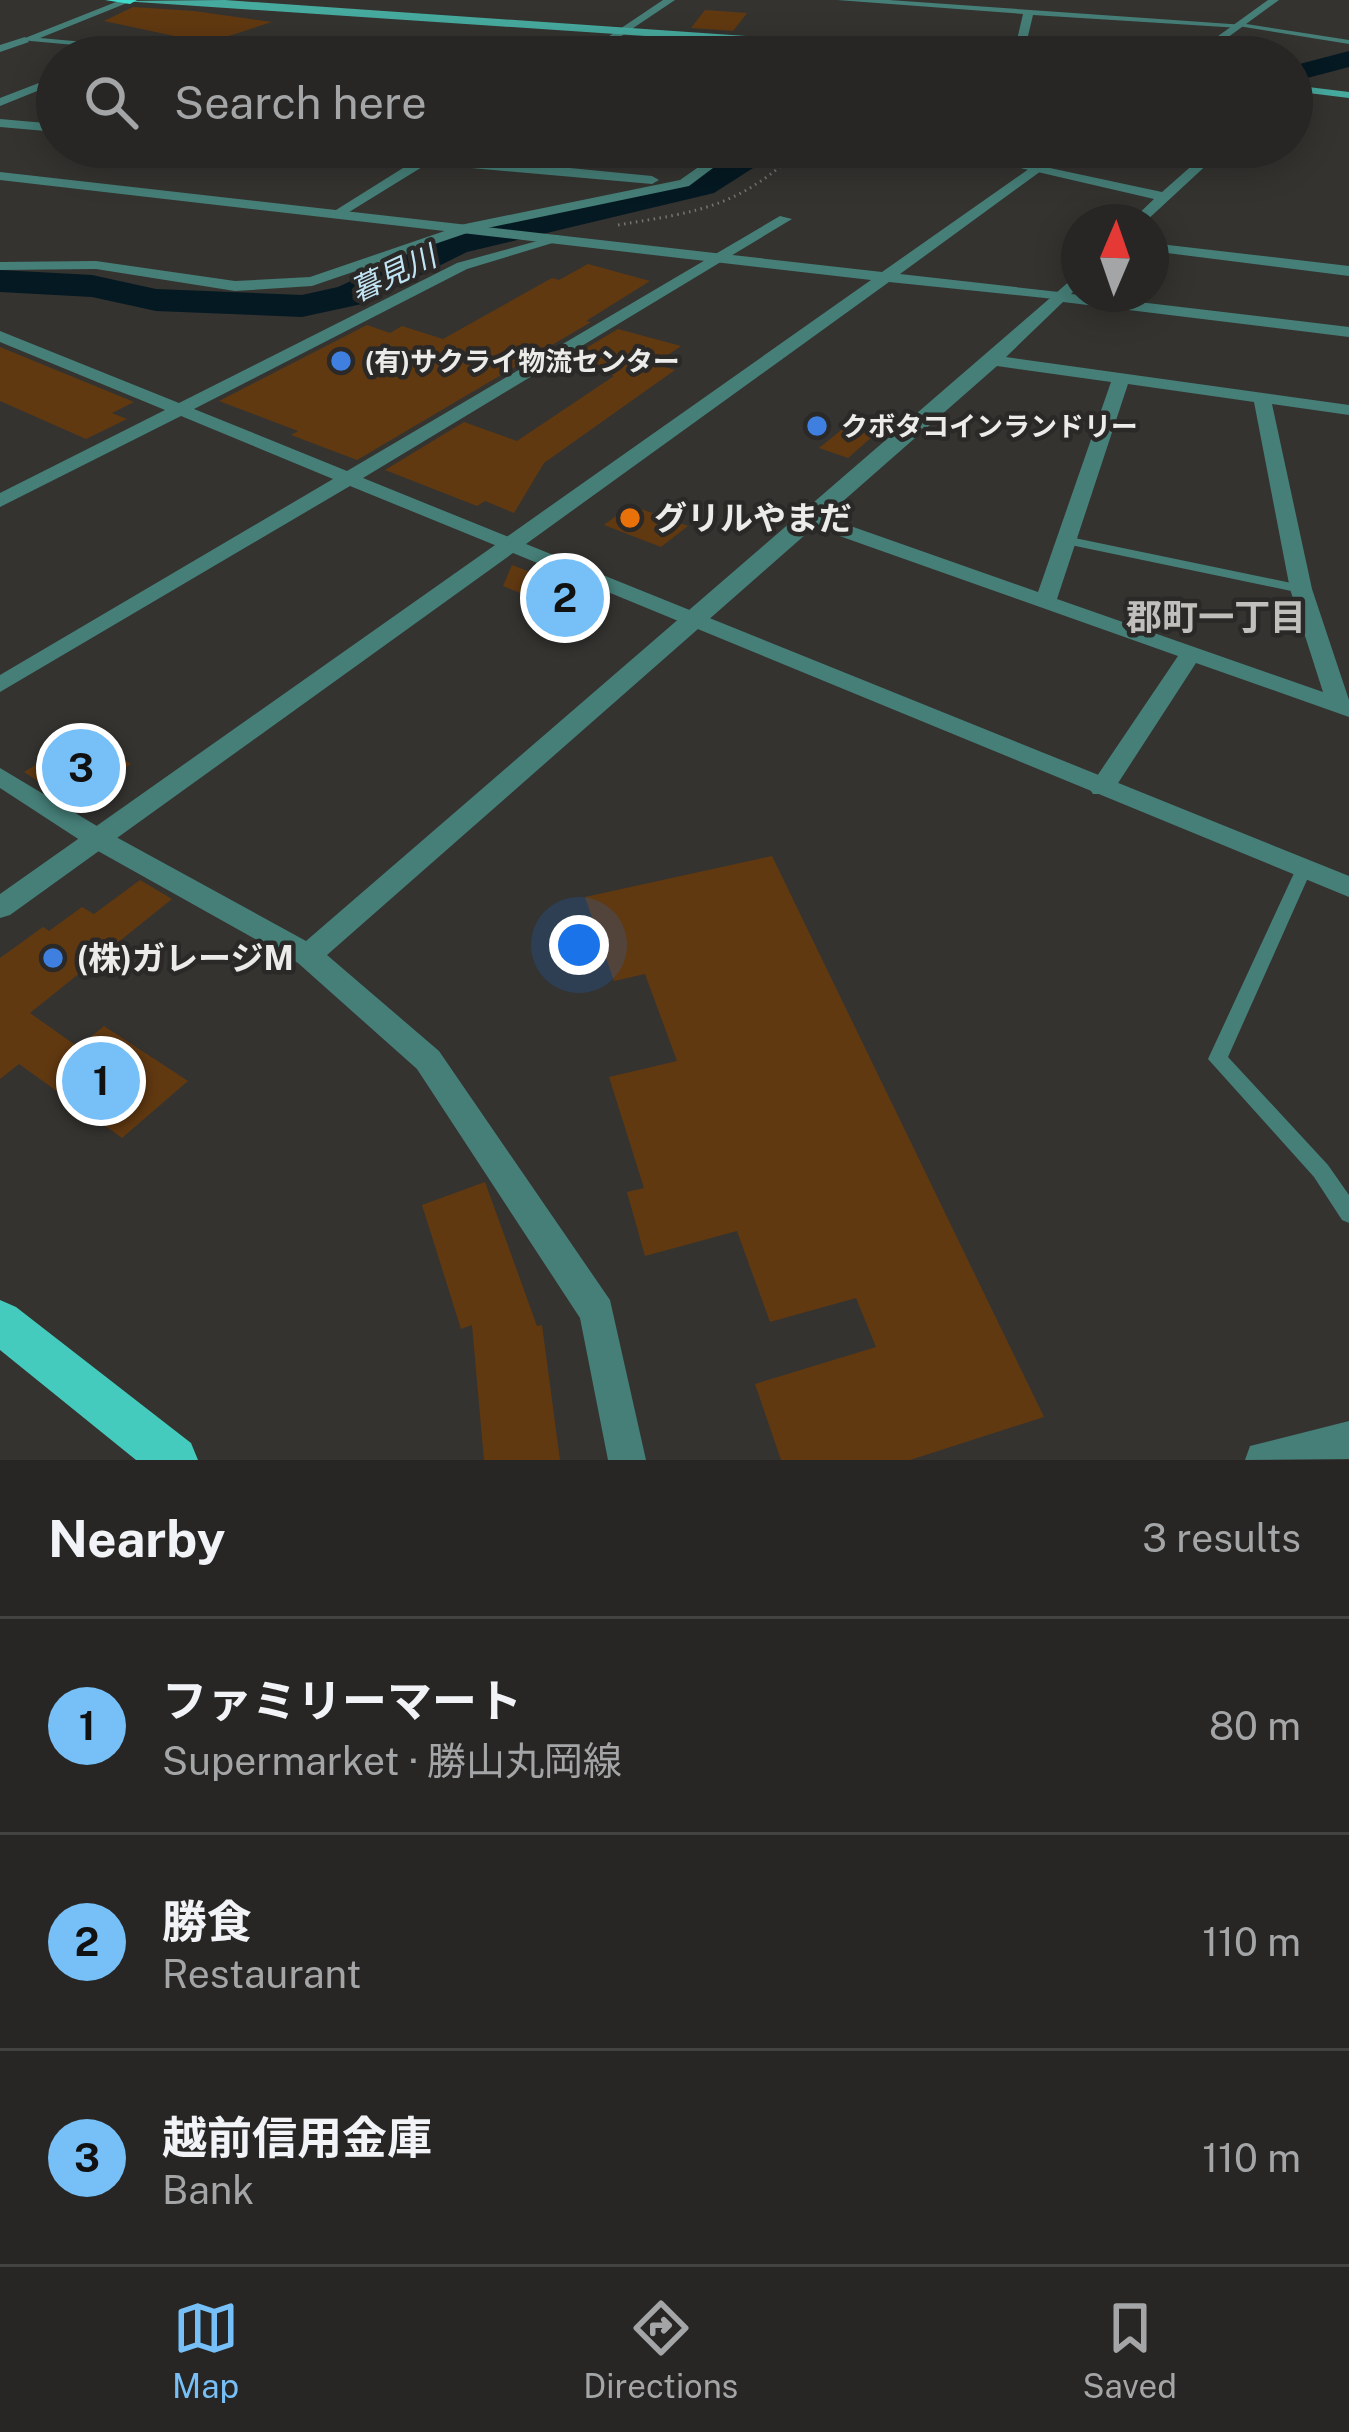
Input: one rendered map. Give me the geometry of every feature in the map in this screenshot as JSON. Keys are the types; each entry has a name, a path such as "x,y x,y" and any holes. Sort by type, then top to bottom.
{"highway":[{"path":"112,0 129,0"}],"main road":[{"path":"129,0 682,36"},
{"path":"183,0 673,36"},
{"path":"1313,93 1347,96"},
{"path":"0,1322 174,1460"}],"street":[{"path":"36,36 129,0"},
{"path":"615,36 670,0"},
{"path":"842,0 1240,25"},
{"path":"1082,15 1083,0"},
{"path":"1224,36 1274,0"},
{"path":"1023,36 1029,12"},
{"path":"0,49 36,36"},
{"path":"0,38 36,41"},
{"path":"0,102 36,88"},
{"path":"0,123 36,126"},
{"path":"341,213 412,168"},
{"path":"496,168 685,183"},
{"path":"0,266 96,265 235,286 311,281 470,226 685,183 706,168"},
{"path":"1033,168 1164,196"},
{"path":"1156,204 1196,168"},
{"path":"0,908 1038,169"},
{"path":"0,176 470,226 1349,332"},
{"path":"0,685 785,219"},
{"path":"0,501 462,266 549,238"},
{"path":"1169,249 1349,271"},
{"path":"308,955 993,360 1059,297"},
{"path":"0,336 1349,887"},
{"path":"993,360 1349,410"},
{"path":"1046,603 1121,378"},
{"path":"1262,398 1301,589 1345,708"},
{"path":"811,519 1345,708"},
{"path":"1102,788 1190,655"},
{"path":"0,776 98,839 308,955 428,1060 597,1312 627,1460"},
{"path":"1264,1460 1349,1440"}],"lane":[{"path":"1240,25 1310,36"},
{"path":"1336,40 1349,30"},
{"path":"1313,36 1349,42"},
{"path":"1065,540 1301,589"},
{"path":"1303,871 1218,1059 1322,1171 1349,1213"}],"building":[{"path":"133,7 272,22 229,36 174,36 104,21"},
{"path":"705,10 747,13 733,31 691,28"},
{"path":"588,264 650,281 586,321 591,322 357,460 219,401 367,325 390,333 402,326 443,339 552,278 559,280"},
{"path":"618,329 681,346 655,364 675,370 544,463 514,513 485,501 477,506 385,470 464,422 517,441 614,376 571,357"},
{"path":"0,347 134,402 112,413 127,419 86,439 0,401"},
{"path":"845,427 873,436 848,458 819,448"},
{"path":"630,505 688,526 661,547 604,525"},
{"path":"512,565 599,598 579,617 503,586"},
{"path":"85,735 131,764 71,803 24,772"},
{"path":"772,856 1044,1417 910,1460 781,1460 755,1384 876,1347 856,1298 770,1322 737,1231 645,1256 627,1192 644,1188 609,1077 677,1061 645,974 614,981 585,897"},
{"path":"140,880 172,899 30,1013 78,1047 104,1026 188,1081 122,1138 19,1064 0,1079 0,958 43,927 49,931 82,907 94,914"},
{"path":"485,1182 537,1326 542,1325 560,1460 484,1460 472,1325 461,1329 422,1205"}],"waterway":[{"name":"暮見川","path":"1313,68 1349,59"},
{"name":"暮見川","path":"0,281 92,286 156,300 302,306 349,296 455,245 703,186 734,168"}],"place":[{"name":"(有)サクライ物流センター","path":"341,361"},
{"name":"クボタコインランドリー","path":"817,426"},
{"name":"グリルやまだ","path":"630,518"},
{"name":"勝食","path":"565,598"},
{"name":"越前信用金庫","path":"81,768"},
{"name":"(株)ガレージM","path":"53,958"},
{"name":"ファミリーマート","path":"101,1081"}],"district":[{"name":"郡町一丁目","path":"1216,617"}]}
